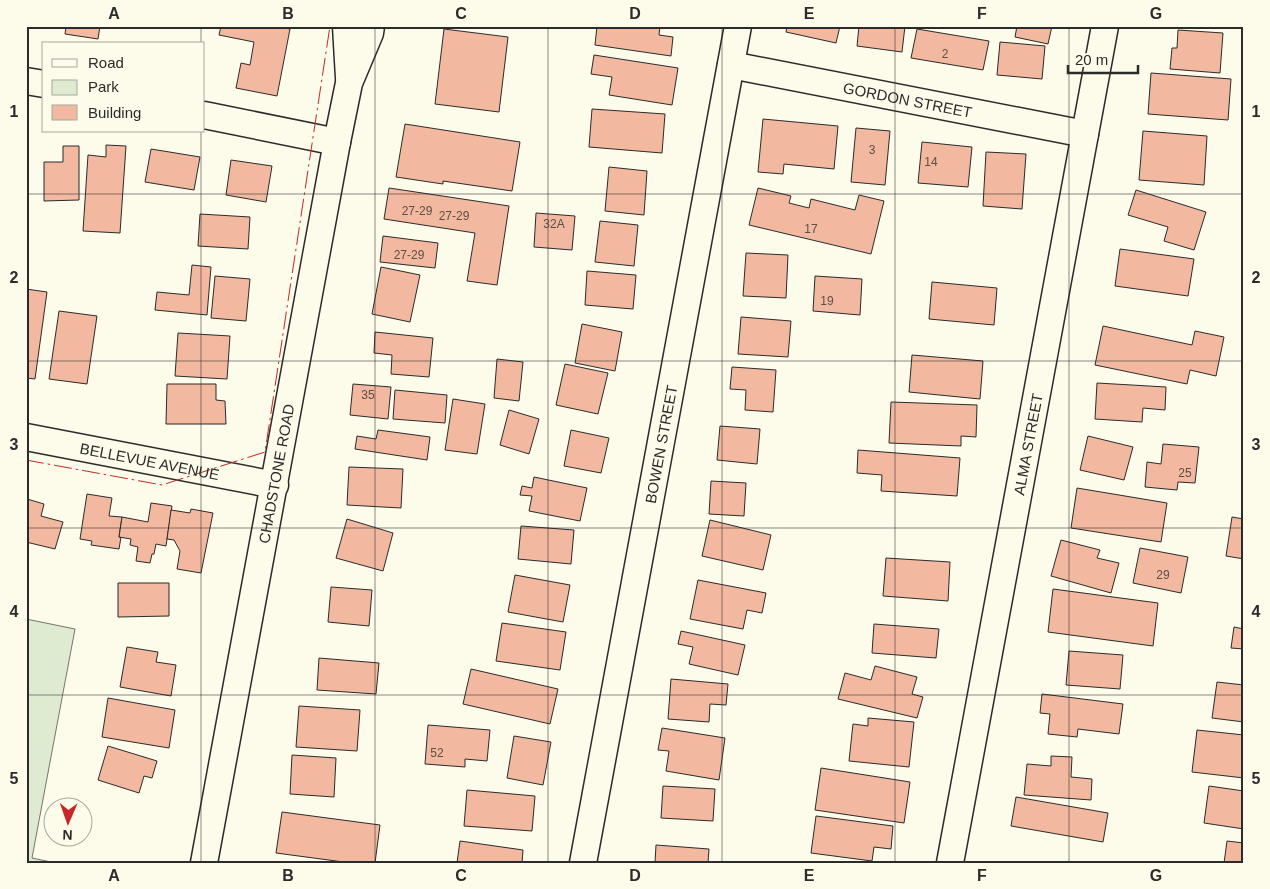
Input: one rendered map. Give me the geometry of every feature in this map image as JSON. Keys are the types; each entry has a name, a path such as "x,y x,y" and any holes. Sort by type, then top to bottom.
{"street":[{"name":"CHADSTONE ROAD","path":"346,26 349,83"},
{"name":"CHADSTONE ROAD","path":"204,863 337,142 349,83 370,33 371,26"},
{"name":"BOWEN STREET","path":"583,863 738,26"},
{"name":"ALMA STREET","path":"950,863 1105,26"},
{"name":"GORDON STREET","path":"731,65 1085,134"},
{"path":"26,81 42,84"},
{"path":"205,115 337,142"},
{"name":"BELLEVUE AVENUE","path":"26,437 275,485"}],"green space":[{"path":"26,619 75,629 44,796 42,796 32,858 56,863 26,863"}],"building":[{"path":"66,26 100,26 98,39 65,34"},
{"path":"221,26 275,26 290,29 277,96 236,88 241,63 250,65 254,42 219,35"},
{"path":"597,26 624,28 625,26 660,26 659,35 673,37 671,56 595,45"},
{"path":"787,26 840,26 836,43 786,32"},
{"path":"859,26 905,26 902,52 857,46"},
{"path":"1017,26 1052,26 1048,44 1015,37"},
{"path":"444,29 508,37 499,112 435,104"},
{"path":"917,29 989,41 983,70 911,58"},
{"path":"1178,30 1223,33 1220,73 1170,69 1172,48 1177,48"},
{"path":"1000,42 1045,46 1042,79 997,75"},
{"path":"594,55 678,68 672,105 609,95 612,77 591,74"},
{"path":"1151,73 1231,79 1228,120 1148,114"},
{"path":"592,109 665,114 662,153 589,147"},
{"path":"763,119 838,126 834,169 784,164 783,174 758,172"},
{"path":"405,124 520,142 512,191 443,181 443,184 396,177"},
{"path":"856,128 890,131 885,185 851,182"},
{"path":"1143,131 1207,136 1204,185 1139,180"},
{"path":"922,142 972,147 968,187 918,183"},
{"path":"106,145 126,146 120,233 83,231 88,155 106,157"},
{"path":"63,146 79,146 79,200 44,201 44,162 63,162"},
{"path":"151,149 200,157 194,190 145,182"},
{"path":"986,152 1026,154 1022,209 983,206"},
{"path":"231,160 272,166 266,202 226,195"},
{"path":"609,167 647,171 644,215 605,211"},
{"path":"389,188 509,206 497,285 467,281 475,233 384,219"},
{"path":"758,188 791,196 789,203 809,208 811,199 855,210 859,195 884,201 871,254 749,225"},
{"path":"1136,190 1206,212 1194,250 1164,241 1168,227 1128,215"},
{"path":"536,213 575,216 572,250 534,247"},
{"path":"200,214 250,217 248,249 198,246"},
{"path":"600,221 638,225 634,266 595,262"},
{"path":"383,236 438,243 435,268 380,262"},
{"path":"1120,249 1194,259 1188,296 1115,286"},
{"path":"746,253 788,255 786,298 743,296"},
{"path":"192,265 211,267 207,315 155,310 157,292 189,295"},
{"path":"381,267 420,275 410,322 372,314"},
{"path":"587,271 636,275 633,309 585,305"},
{"path":"215,276 250,279 246,321 211,318"},
{"path":"815,276 862,279 860,315 813,311"},
{"path":"932,282 997,288 994,325 929,319"},
{"path":"26,289 47,292 35,379 26,378"},
{"path":"59,311 97,316 87,384 49,379"},
{"path":"741,317 791,321 788,357 738,354"},
{"path":"582,324 622,332 615,371 575,363"},
{"path":"1103,326 1192,345 1195,331 1224,337 1216,376 1190,370 1187,384 1095,365"},
{"path":"375,332 433,338 429,377 391,374 392,355 374,353"},
{"path":"178,333 230,336 227,379 175,376"},
{"path":"912,355 983,361 980,399 909,392"},
{"path":"497,359 523,362 519,401 494,398"},
{"path":"565,364 608,373 598,414 556,405"},
{"path":"732,367 776,370 773,412 745,410 746,390 730,389"},
{"path":"1097,383 1166,387 1165,410 1143,408 1142,422 1095,419"},
{"path":"167,384 216,384 216,400 225,401 226,424 166,424"},
{"path":"353,384 391,387 388,419 350,415"},
{"path":"395,390 447,395 445,423 393,419"},
{"path":"453,399 485,404 477,454 445,450"},
{"path":"891,402 977,405 976,437 961,436 961,446 889,443"},
{"path":"509,410 539,419 529,454 500,445"},
{"path":"720,426 760,429 757,464 717,460"},
{"path":"378,430 430,437 427,460 355,449 357,436 376,439"},
{"path":"571,430 609,438 601,473 564,466"},
{"path":"1088,436 1133,447 1124,480 1080,470"},
{"path":"1163,444 1199,447 1195,483 1178,482 1177,490 1145,487 1147,462 1161,464"},
{"path":"858,450 960,458 957,496 881,491 882,475 857,473"},
{"path":"349,467 403,469 401,508 347,505"},
{"path":"534,477 587,488 580,521 529,511 532,496 520,495 522,486 532,488"},
{"path":"711,481 746,483 744,516 709,514"},
{"path":"1077,488 1167,503 1161,542 1071,528"},
{"path":"87,494 112,498 109,516 122,517 119,549 91,545 92,541 80,539"},
{"path":"27,499 44,504 41,516 63,522 55,549 26,542"},
{"path":"151,503 172,506 166,546 156,544 150,563 136,561 138,547 130,545 131,539 119,537 122,517 148,522"},
{"path":"191,509 213,513 201,573 177,569 180,551 174,540 167,539 171,510 190,513"},
{"path":"1232,517 1244,519 1244,559 1226,556"},
{"path":"347,519 393,533 383,571 336,558"},
{"path":"710,520 771,535 763,570 702,556"},
{"path":"521,526 574,530 571,564 518,559"},
{"path":"1061,540 1100,550 1097,558 1119,563 1111,593 1051,576"},
{"path":"1140,548 1188,557 1181,593 1133,583"},
{"path":"886,558 950,562 948,601 883,596"},
{"path":"515,575 570,585 563,622 508,612"},
{"path":"698,580 766,593 762,613 747,610 743,629 690,619"},
{"path":"118,583 169,583 169,616 118,617"},
{"path":"331,587 372,590 369,626 328,622"},
{"path":"1053,589 1158,603 1153,646 1048,632"},
{"path":"502,623 566,632 560,670 496,661"},
{"path":"874,624 939,629 936,658 872,653"},
{"path":"1234,627 1244,629 1244,649 1231,648"},
{"path":"681,631 745,645 738,675 689,664 693,647 678,644"},
{"path":"127,647 158,652 156,662 176,665 171,696 120,687"},
{"path":"1069,651 1123,655 1120,689 1066,685"},
{"path":"319,658 379,663 376,694 317,690"},
{"path":"875,666 917,677 912,694 923,697 917,718 838,699 845,673 871,680"},
{"path":"471,669 558,689 550,724 463,704"},
{"path":"671,679 728,684 726,705 710,704 709,722 668,719"},
{"path":"1217,682 1244,685 1244,722 1212,718"},
{"path":"1042,694 1123,704 1119,734 1078,729 1077,737 1048,734 1050,714 1040,713"},
{"path":"108,698 175,710 169,748 102,737"},
{"path":"299,706 360,710 357,751 296,747"},
{"path":"868,718 914,722 909,767 849,761 853,724 868,726"},
{"path":"428,725 490,730 487,761 465,759 465,767 425,764"},
{"path":"662,728 725,738 719,780 666,771 669,751 658,750"},
{"path":"1197,730 1244,735 1244,778 1192,772"},
{"path":"514,736 551,742 543,785 507,778"},
{"path":"108,746 157,761 152,778 144,776 139,793 98,780"},
{"path":"292,755 336,758 334,797 290,794"},
{"path":"1051,756 1072,757 1071,777 1092,779 1091,800 1024,795 1027,764 1051,766"},
{"path":"821,768 910,782 904,823 815,810"},
{"path":"663,786 715,789 713,821 661,818"},
{"path":"1209,786 1244,791 1244,829 1204,823"},
{"path":"467,790 535,796 532,831 464,826"},
{"path":"1016,797 1108,813 1103,842 1011,826"},
{"path":"282,812 380,825 375,863 351,863 276,853"},
{"path":"816,816 893,826 891,849 874,847 872,861 811,853"},
{"path":"460,841 523,850 522,863 457,863"},
{"path":"1227,841 1244,843 1244,863 1224,863"},
{"path":"656,845 709,849 708,863 655,863"}],"power":[{"path":"26,460 162,485 265,452 330,26"}]}
